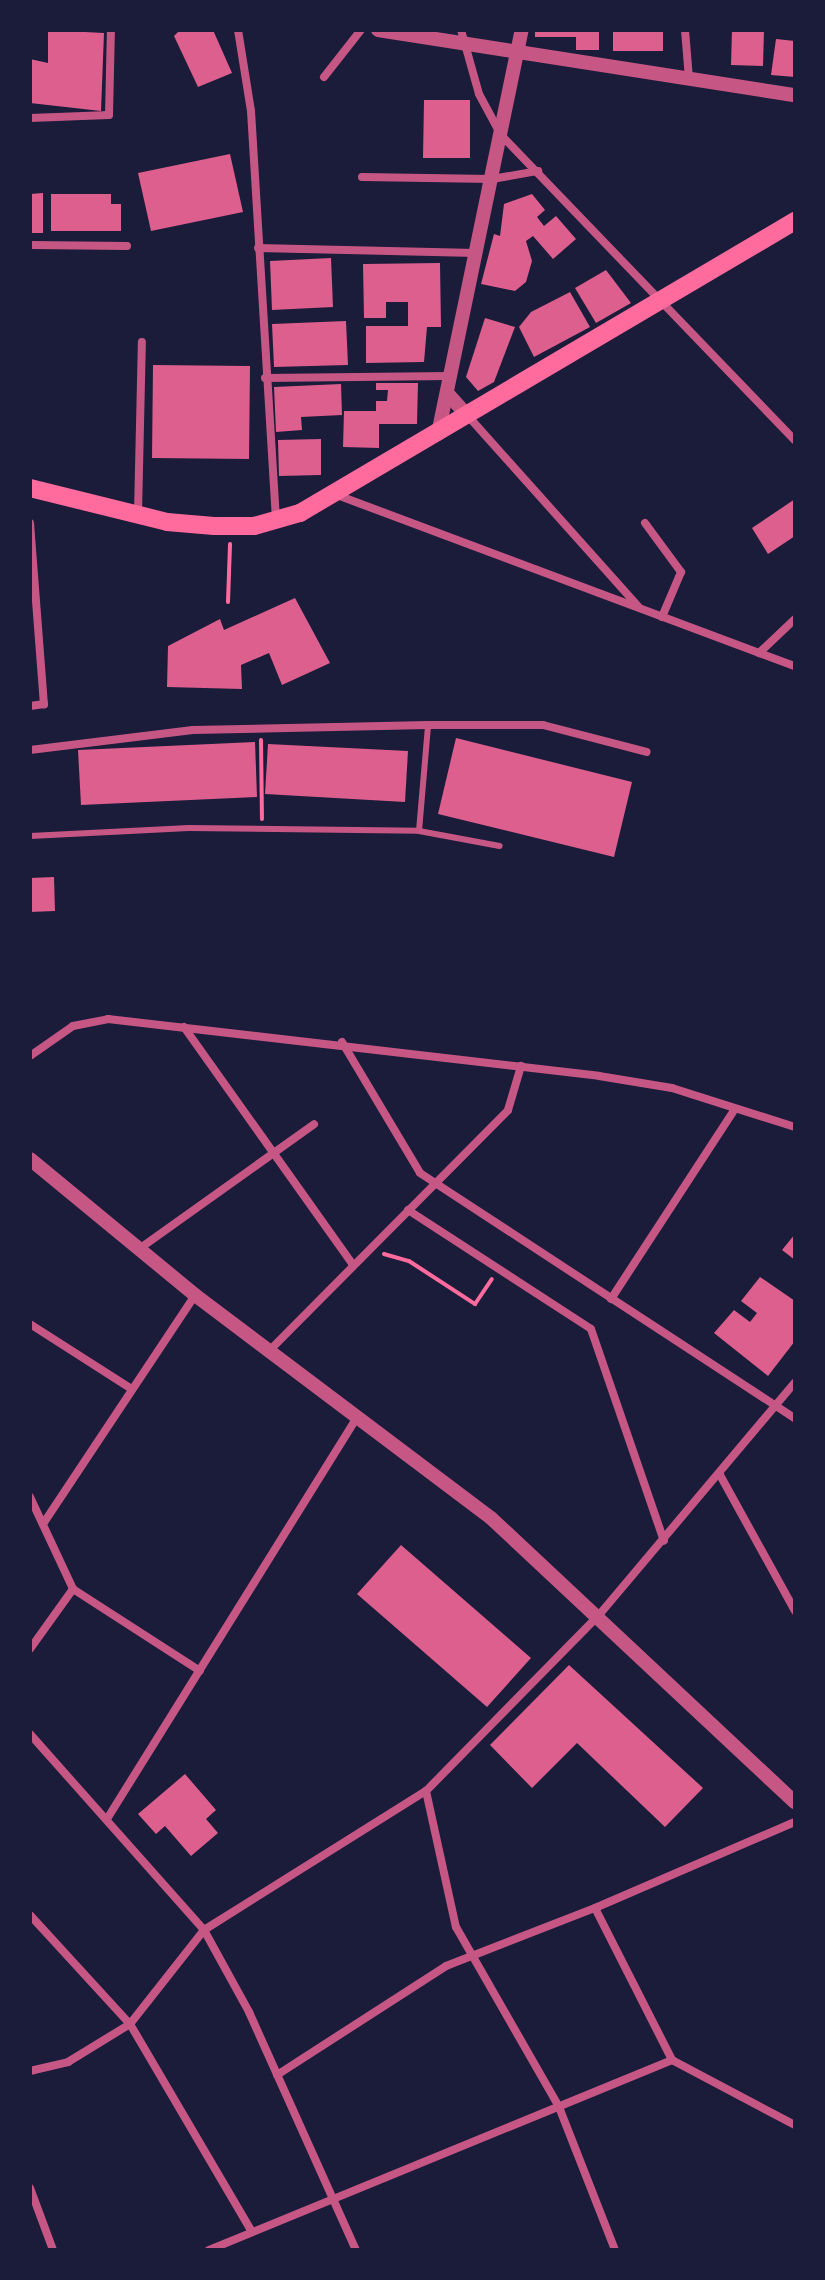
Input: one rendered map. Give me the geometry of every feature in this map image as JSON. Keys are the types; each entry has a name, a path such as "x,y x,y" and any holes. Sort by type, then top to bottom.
{"main road":[{"path":"30,488 138,514 231,527 276,520 337,495 795,221"}],"street":[{"path":"30,118 109,115 111,30"},
{"path":"238,30 251,111 276,520"},
{"path":"324,77 361,30"},
{"path":"378,30 517,55 795,95"},
{"path":"461,30 462,46 501,135 795,440"},
{"path":"438,434 522,30"},
{"path":"685,30 689,79"},
{"path":"362,177 492,179 538,171"},
{"path":"30,245 127,246"},
{"path":"258,248 476,253"},
{"path":"138,514 142,342"},
{"path":"265,378 450,376"},
{"path":"447,393 639,608"},
{"path":"337,495 795,666"},
{"path":"30,523 44,704 30,706"},
{"path":"645,523 681,572 662,617"},
{"path":"759,653 795,619"},
{"path":"30,750 134,734 261,727 543,725 647,752"},
{"path":"30,1056 73,1026 94,1020 184,1027 342,1042 672,1088 795,1127"},
{"path":"184,1027 353,1265"},
{"path":"342,1042 420,1173 795,1418"},
{"path":"269,1351 508,1110 521,1066"},
{"path":"611,1299 735,1109"},
{"path":"138,1250 314,1124"},
{"path":"30,1159 195,1295 491,1518 599,1615 795,1802"},
{"path":"408,1210 573,1313 598,1341 664,1541"},
{"path":"43,1524 130,1388 195,1295"},
{"path":"30,1324 130,1388"},
{"path":"30,2071 68,2062 130,2024 204,1930 426,1791 599,1615 720,1475 795,1382"},
{"path":"107,1819 357,1417"},
{"path":"720,1475 795,1611"},
{"path":"30,1497 73,1589 200,1671"},
{"path":"30,1649 73,1589"},
{"path":"30,1734 204,1930 277,2075 356,2250"},
{"path":"426,1791 448,1903 456,1927 559,2107 615,2250"},
{"path":"277,2075 411,1987 474,1956 795,1822"},
{"path":"595,1908 672,2060 795,2125"},
{"path":"30,1915 130,2024 252,2232"},
{"path":"209,2250 672,2060"},
{"path":"30,2188 53,2250"}],"lane":[{"path":"419,831 428,725"},
{"path":"30,836 262,829 419,831 500,846"}],"path":[{"path":"228,602 231,527"},
{"path":"261,727 262,829"},
{"path":"368,1251 409,1261 475,1304 500,1267"}],"building":[{"path":"48,30 104,33 101,111 30,103 30,59 48,63"},
{"path":"180,30 213,30 232,73 198,87 174,36"},
{"path":"535,30 599,30 599,50 576,50 576,37 535,37"},
{"path":"613,30 663,30 663,51 613,51"},
{"path":"732,30 764,30 763,66 731,65"},
{"path":"776,39 795,41 795,77 771,75"},
{"path":"424,100 470,100 470,158 423,158"},
{"path":"230,154 243,212 151,231 138,173"},
{"path":"43,193 43,233 30,233 30,194"},
{"path":"51,194 111,194 111,204 121,204 121,231 51,231"},
{"path":"532,194 545,210 537,217 544,226 556,216 576,239 553,259 533,236 526,241 532,261 526,282 515,291 481,284 494,234 500,236 504,204"},
{"path":"331,258 333,307 272,310 270,261"},
{"path":"440,263 441,327 427,327 424,362 366,363 366,326 408,326 408,302 386,302 386,318 364,318 363,264"},
{"path":"606,270 631,303 596,323 575,288"},
{"path":"570,292 590,327 534,357 519,327 531,312"},
{"path":"485,318 515,327 494,382 478,391 466,377"},
{"path":"346,321 348,365 274,367 272,324"},
{"path":"153,365 250,366 249,459 152,458"},
{"path":"376,383 418,383 417,424 379,424 379,448 343,447 344,411 376,411 376,401 387,401 388,390 376,390"},
{"path":"341,384 342,415 301,417 302,430 276,432 274,387"},
{"path":"321,439 321,475 279,476 278,440"},
{"path":"795,499 795,536 768,554 752,528"},
{"path":"295,598 330,663 282,685 269,653 241,665 242,689 167,687 168,646 220,619 224,630"},
{"path":"456,738 632,782 614,857 438,814"},
{"path":"255,742 257,797 81,805 78,750"},
{"path":"268,744 408,751 405,802 265,794"},
{"path":"54,877 55,911 30,912 30,878"},
{"path":"795,1234 795,1260 782,1250"},
{"path":"760,1277 795,1301 795,1341 768,1376 714,1333 734,1310 750,1322 757,1313 741,1301"},
{"path":"401,1545 531,1658 487,1707 357,1594"},
{"path":"569,1665 703,1788 665,1827 577,1743 532,1788 490,1745"},
{"path":"185,1774 216,1810 206,1819 218,1833 191,1856 165,1826 156,1834 138,1814"}]}
